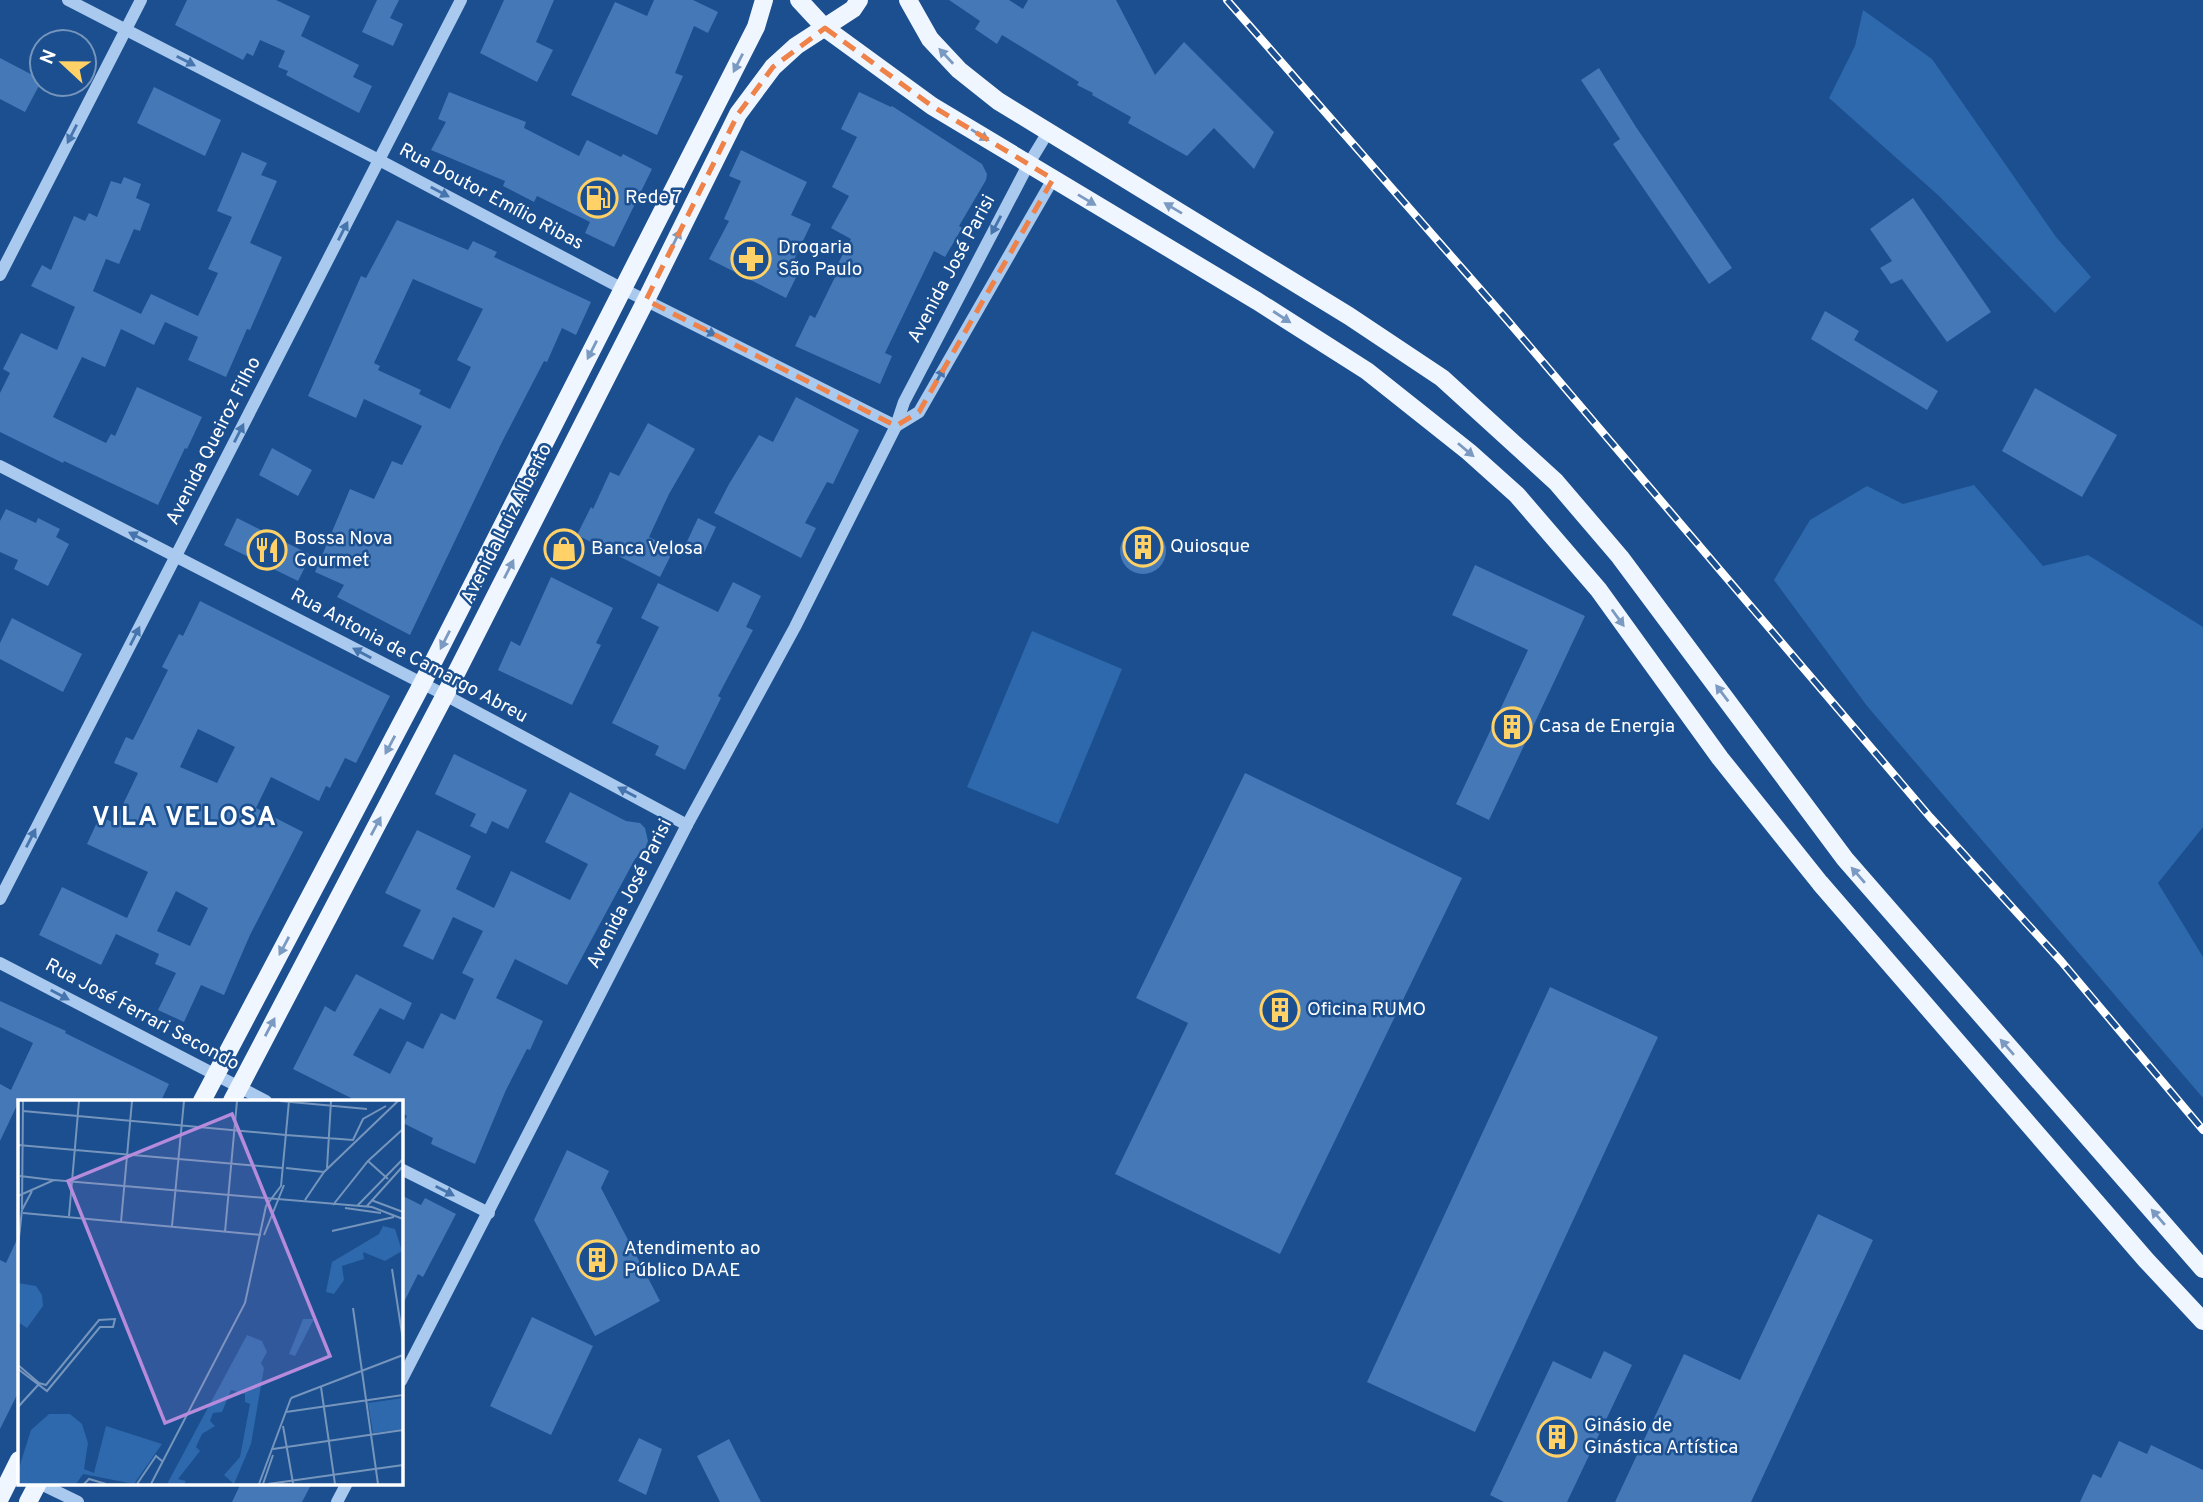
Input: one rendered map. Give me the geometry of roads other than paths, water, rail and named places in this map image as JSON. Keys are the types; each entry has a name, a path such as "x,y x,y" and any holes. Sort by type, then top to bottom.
{"main road":[{"name":"Avenida Luiz Alberto","path":"203,1100 422,684 756,27 764,0"},
{"path":"799,0 825,28 932,106 1257,301 1367,371 1469,452 1517,495 1598,589 1720,758 1820,883 2146,1260 2203,1321"},
{"name":"Avenida Luiz Alberto","path":"235,1094 444,695 738,114 773,67 796,46 853,9 859,0"},
{"path":"908,0 930,39 959,71 998,101 1325,302 1442,378 1556,482 1620,557 1845,859 2203,1269"},
{"path":"0,1498 13,1467"},
{"path":"28,1502 37,1484"}],"street":[{"name":"Rua Doutor Emílio Ribas","path":"68,0 623,289 896,426"},
{"path":"0,275 141,0"},
{"name":"Avenida Queiroz Filho","path":"0,899 461,0"},
{"name":"Avenida José Parisi","path":"402,1379 687,825 795,627 896,426 904,402 1028,165 1048,132"},
{"name":"Avenida José Parisi","path":"896,426 919,412 1053,179"},
{"name":"Rua Antonia de Camargo Abreu","path":"0,466 444,695 687,825"},
{"name":"Rua José Ferrari Secondo","path":"0,963 215,1076 235,1094 262,1100"},
{"path":"402,1170 489,1213"},
{"path":"40,1484 78,1502"},
{"path":"337,1502 346,1484"}],"railway":[{"path":"1227,0 1508,321 1930,817 2061,961 2203,1130"}],"place":[{"name":"Rede 7","path":"598,198"},
{"name":"Drogaria São Paulo","path":"751,259"},
{"name":"Quiosque","path":"1143,547"},
{"name":"Banca Velosa","path":"564,549"},
{"name":"Bossa Nova Gourmet","path":"267,550"},
{"name":"Casa de Energia","path":"1512,727"},
{"name":"Oficina RUMO","path":"1280,1010"},
{"name":"Atendimento ao Público DAAE","path":"597,1260"},
{"name":"Ginásio de Ginástica Artística","path":"1557,1437"}],"district":[{"name":"VILA VELOSA","path":"185,818"}]}
